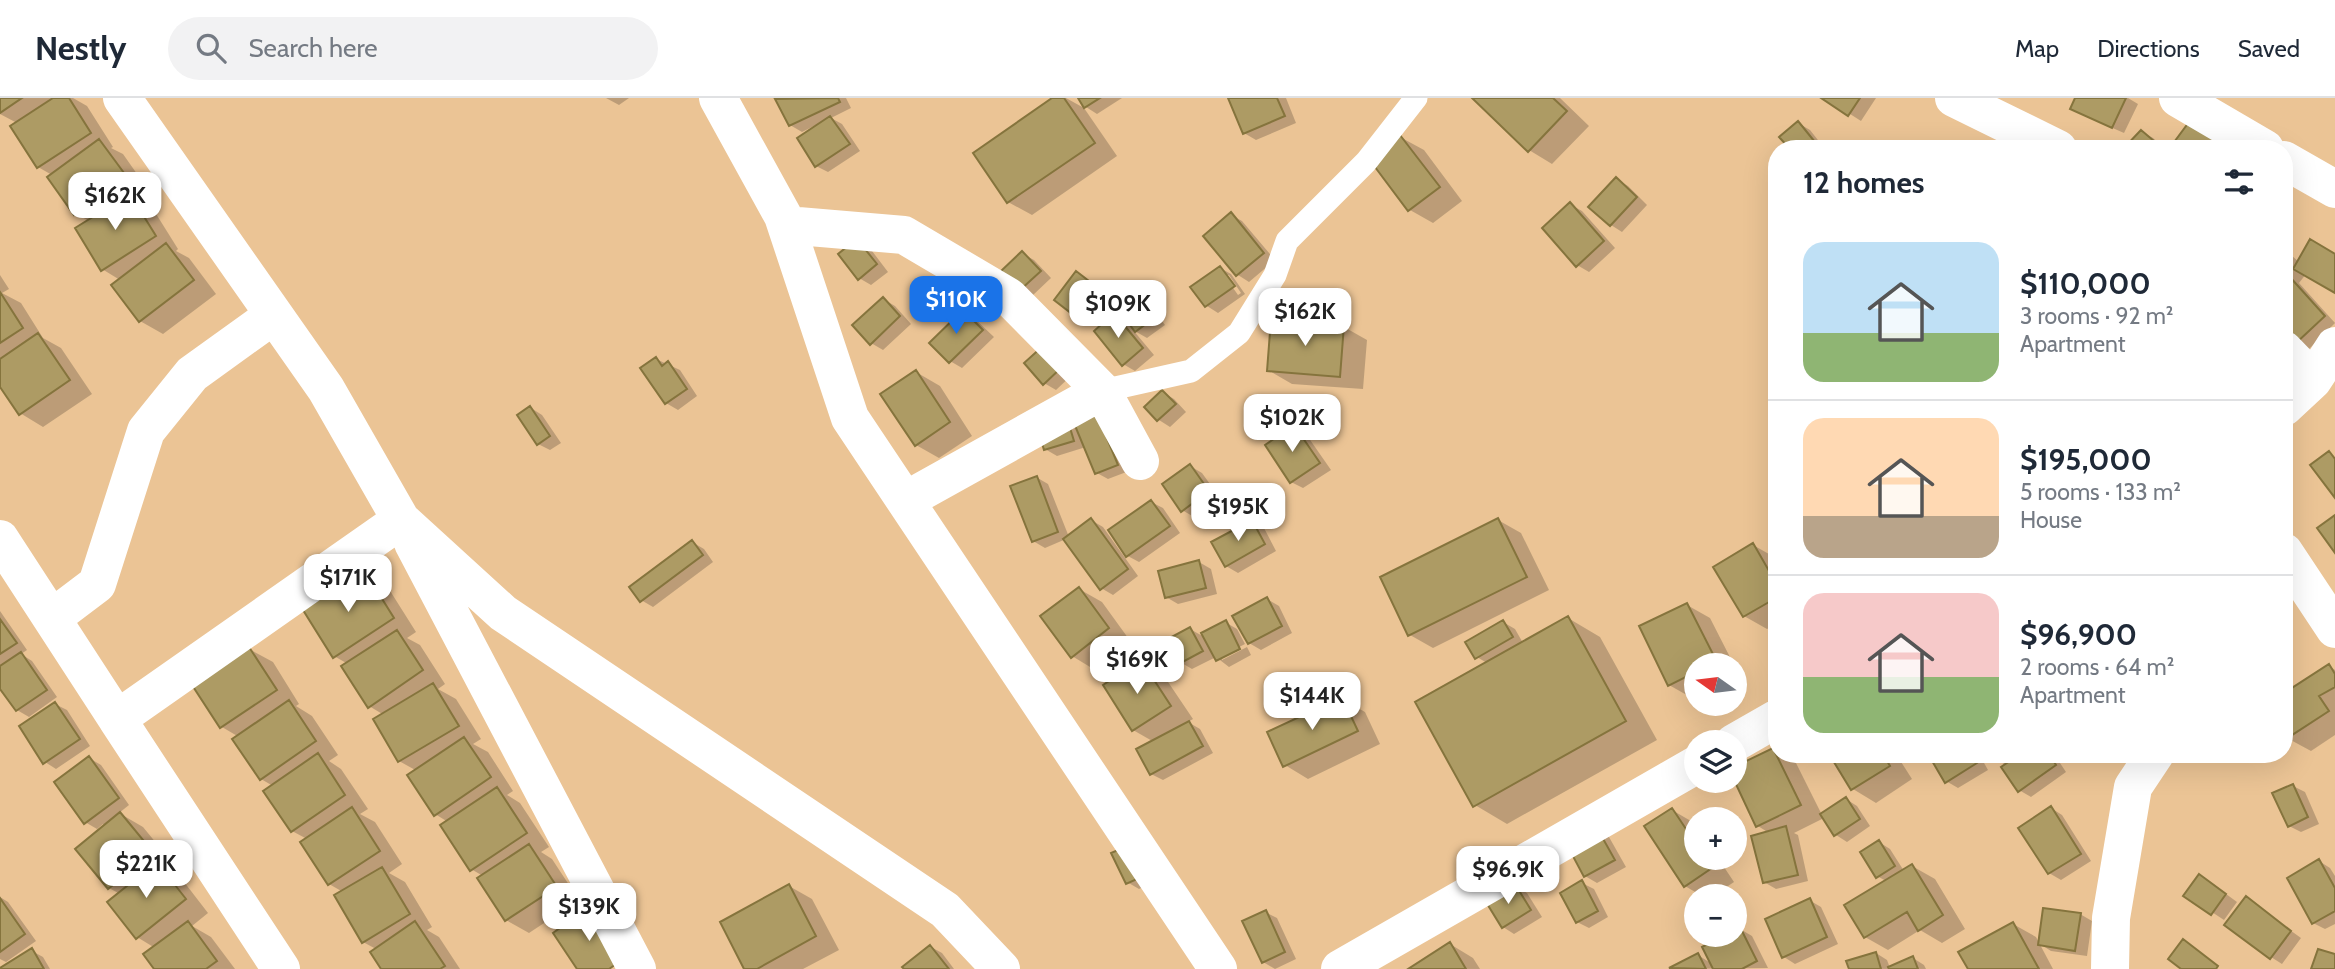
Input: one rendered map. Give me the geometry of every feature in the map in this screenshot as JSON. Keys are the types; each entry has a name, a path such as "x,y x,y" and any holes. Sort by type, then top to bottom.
{"street":[{"path":"122,98 326,389 401,520 637,969"},
{"path":"718,98 783,216 850,418 1219,969"},
{"path":"1954,98 2040,140"},
{"path":"2178,98 2250,140"},
{"path":"2293,165 2335,190"},
{"path":"786,225 904,235 1009,297 1102,391 1140,461"},
{"path":"52,618 97,584 146,431 192,374 274,315"},
{"path":"2293,399 2313,380 2335,346"},
{"path":"2293,359 2313,380"},
{"path":"906,500 1102,391"},
{"path":"117,719 401,520"},
{"path":"401,520 503,613 945,910 1001,969"},
{"path":"0,539 281,969"},
{"path":"2293,566 2335,629"},
{"path":"1747,736 1768,724"},
{"path":"2110,969 2111,918 2133,787 2149,763"},
{"path":"1340,969 1684,772"}],"lane":[{"path":"1102,391 1191,371 1239,333 1275,275 1287,241 1366,162 1416,98"}],"building":[{"path":"0,98 22,98 0,113"},
{"path":"53,98 69,98 91,133 37,168 10,126"},
{"path":"838,98 840,102 789,126 775,99"},
{"path":"1052,98 1064,98 1095,143 1007,203 973,153"},
{"path":"1078,98 1100,98 1084,108"},
{"path":"1228,98 1277,98 1285,116 1243,134"},
{"path":"1472,98 1553,98 1567,111 1528,152"},
{"path":"1821,98 1860,98 1848,116"},
{"path":"2075,98 2126,98 2112,128 2070,109"},
{"path":"830,116 850,144 815,167 797,138"},
{"path":"2192,118 2218,140 2176,140"},
{"path":"1798,121 1813,140 1782,140 1779,137"},
{"path":"2141,130 2153,140 2132,140"},
{"path":"1400,135 1440,187 1408,211 1369,159"},
{"path":"99,139 127,177 74,215 47,177"},
{"path":"1616,177 1637,197 1610,226 1588,207"},
{"path":"130,194 156,236 101,271 75,228"},
{"path":"1570,202 1604,241 1576,267 1542,228"},
{"path":"1231,212 1264,253 1236,276 1203,236"},
{"path":"857,239 877,264 858,280 838,254"},
{"path":"2310,239 2335,254 2335,293 2293,269"},
{"path":"166,243 194,280 139,322 111,285"},
{"path":"1022,251 1041,271 1019,291 1001,271"},
{"path":"1220,266 1235,286 1205,307 1190,287"},
{"path":"1076,271 1098,288 1076,317 1054,300"},
{"path":"2293,280 2325,316 2295,344 2293,342"},
{"path":"1133,287 1154,318 1135,332 1113,301"},
{"path":"0,292 23,328 0,343"},
{"path":"883,297 900,316 870,345 852,325"},
{"path":"963,310 983,330 949,363 929,343"},
{"path":"1114,313 1143,348 1122,366 1094,331"},
{"path":"1271,319 1344,325 1340,377 1267,371"},
{"path":"38,333 70,380 19,415 0,387 0,359"},
{"path":"1043,346 1062,367 1043,385 1024,363"},
{"path":"656,357 662,366 668,361 687,389 665,404 640,368"},
{"path":"916,370 950,422 915,446 880,394"},
{"path":"1162,390 1176,404 1157,421 1144,407"},
{"path":"530,406 550,436 537,445 517,415"},
{"path":"1094,406 1118,465 1095,474 1071,416"},
{"path":"1068,421 1074,441 1044,450 1038,430"},
{"path":"1294,425 1320,463 1290,483 1265,445"},
{"path":"2329,451 2335,459 2335,498 2310,465"},
{"path":"1190,464 1209,491 1181,512 1162,484"},
{"path":"1037,476 1058,532 1032,542 1010,486"},
{"path":"1151,500 1170,526 1126,557 1108,530"},
{"path":"2335,515 2335,553 2317,528"},
{"path":"1091,518 1128,569 1100,590 1063,539"},
{"path":"1498,518 1527,577 1408,636 1380,577"},
{"path":"1252,520 1265,544 1225,567 1211,542"},
{"path":"692,540 703,555 640,602 629,587"},
{"path":"1753,543 1768,569 1768,603 1743,617 1713,567"},
{"path":"1199,560 1206,588 1165,598 1158,571"},
{"path":"364,570 394,618 333,658 303,610"},
{"path":"1079,587 1109,628 1071,658 1040,616"},
{"path":"1267,597 1282,626 1248,644 1232,616"},
{"path":"1687,603 1712,653 1684,653 1684,678 1668,686 1639,626"},
{"path":"1568,616 1626,721 1473,807 1415,702"},
{"path":"0,619 17,643 0,654"},
{"path":"1226,620 1240,649 1216,661 1201,633"},
{"path":"1503,620 1513,637 1475,659 1465,642"},
{"path":"1190,627 1203,651 1179,664 1166,640"},
{"path":"397,630 423,670 368,708 341,666"},
{"path":"249,647 277,690 220,728 192,685"},
{"path":"21,652 47,690 16,711 0,689 0,666"},
{"path":"1141,660 1171,706 1132,731 1103,685"},
{"path":"2329,664 2335,674 2335,687 2319,696 2329,711 2293,734 2293,687"},
{"path":"433,683 459,726 398,762 373,719"},
{"path":"1342,697 1358,731 1283,767 1267,732"},
{"path":"289,700 316,741 260,780 232,739"},
{"path":"55,702 80,739 43,764 19,726"},
{"path":"1189,721 1203,746 1150,775 1136,749"},
{"path":"464,737 491,777 434,816 407,775"},
{"path":"1768,750 1768,763 1780,763 1801,805 1756,827 1740,793 1747,793 1747,761"},
{"path":"318,753 345,795 291,832 263,791"},
{"path":"89,756 119,798 84,824 54,782"},
{"path":"1834,763 1888,763 1890,766 1851,790"},
{"path":"1933,763 1977,763 1945,783"},
{"path":"2007,763 2056,765 2018,792 2001,767"},
{"path":"2293,784 2308,817 2288,827 2272,793"},
{"path":"497,787 527,833 470,871 440,825"},
{"path":"1846,797 1860,819 1834,836 1820,814"},
{"path":"2051,806 2081,854 2048,874 2018,828"},
{"path":"352,807 380,851 328,885 300,842"},
{"path":"1672,808 1684,826 1684,870 1709,870 1688,884 1684,884 1684,887 1644,826"},
{"path":"120,812 153,852 108,889 75,849"},
{"path":"1786,826 1798,875 1763,883 1751,836"},
{"path":"1597,828 1615,860 1584,877 1567,845"},
{"path":"1879,840 1895,866 1876,878 1860,852"},
{"path":"529,844 557,887 505,921 477,878"},
{"path":"1132,844 1146,875 1126,884 1111,853"},
{"path":"2319,859 2335,888 2335,911 2312,924 2287,878"},
{"path":"157,862 186,899 136,939 107,902"},
{"path":"1912,864 1943,915 1918,931 1907,912 1864,938 1844,905"},
{"path":"382,867 410,914 362,943 334,895"},
{"path":"2199,874 2226,894 2211,915 2183,896"},
{"path":"1582,880 1598,911 1576,923 1560,893"},
{"path":"789,884 816,936 757,969 744,969 720,922"},
{"path":"1515,884 1531,910 1502,928 1486,902"},
{"path":"2246,896 2291,931 2270,959 2224,925"},
{"path":"0,898 25,934 0,952"},
{"path":"1810,898 1827,937 1782,958 1765,919"},
{"path":"590,906 626,957 609,969 577,969 553,933"},
{"path":"2043,908 2081,913 2075,951 2038,945"},
{"path":"1266,910 1285,952 1262,963 1242,921"},
{"path":"188,921 217,961 206,969 154,969 143,954"},
{"path":"415,921 445,966 440,969 381,969 370,952"},
{"path":"2013,922 2039,969 1968,969 1958,952"},
{"path":"2183,939 2218,966 2216,969 2181,969 2168,959"},
{"path":"1747,941 1757,961 1742,969 1713,969 1702,947 1747,947"},
{"path":"1450,942 1466,969 1408,969"},
{"path":"930,945 949,969 902,967"},
{"path":"32,948 44,969 0,969 0,968"},
{"path":"2318,949 2335,954 2335,969 2311,969"},
{"path":"1876,952 1881,969 1849,969 1846,961"},
{"path":"1698,953 1706,969 1669,968"},
{"path":"1913,956 1918,969 1888,967"}]}
